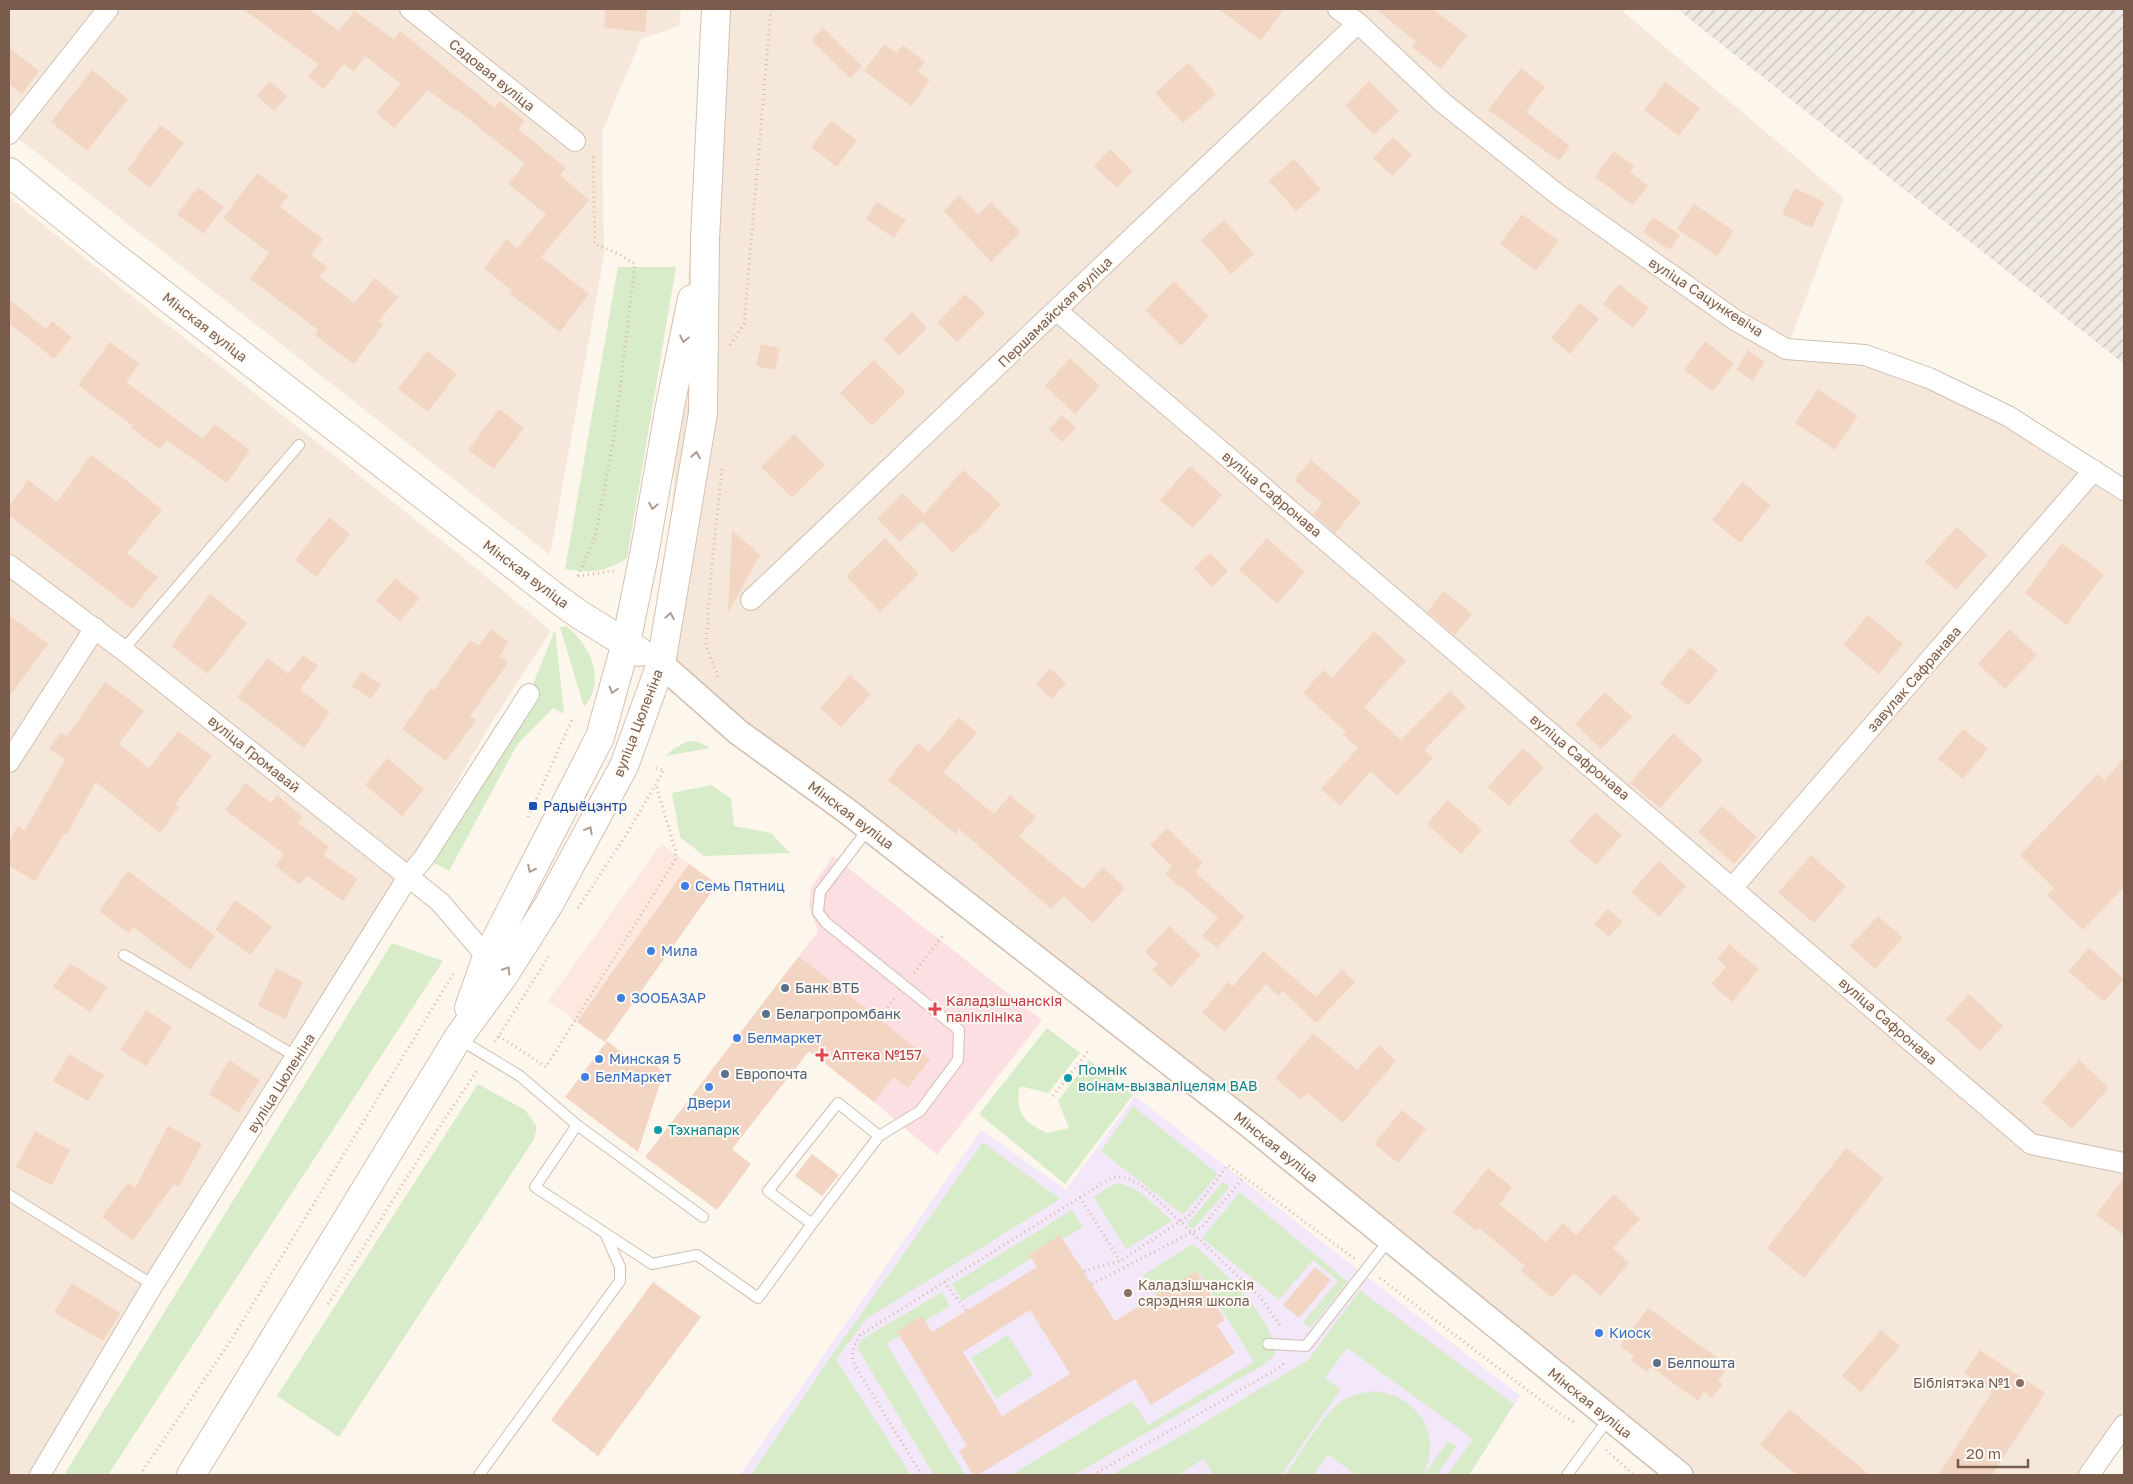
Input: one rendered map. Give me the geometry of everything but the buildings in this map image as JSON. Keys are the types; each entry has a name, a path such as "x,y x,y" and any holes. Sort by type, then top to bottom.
{"main road":[{"path":"705,240 716,9"},
{"name":"Мінская вуліца","path":"9,172 115,257 559,600 661,664"},
{"name":"вуліца Цюленіна","path":"458,1038 480,949 600,738 626,643 644,555 670,406 705,240"},
{"name":"вуліца Цюленіна","path":"191,1475 458,1038 504,975 548,906 629,756 661,664 704,413 705,240"}],"street":[{"path":"9,134 108,9"},
{"name":"Садовая вуліца","path":"410,9 575,141"},
{"name":"вуліца Сацункевіча","path":"1338,9 1358,23 1442,102 1557,194 1735,320 1786,348 1865,355 1929,378 2008,416 2124,490"},
{"name":"Першамайская вуліца","path":"751,600 1358,23"},
{"name":"вуліца Сафронава","path":"1056,310 2031,1144 2124,1163"},
{"name":"завулак Сафранава","path":"1733,888 2094,470"},
{"name":"вуліца Громавай","path":"9,565 95,628 440,902 480,949"},
{"path":"9,762 95,628"},
{"name":"Мінская вуліца","path":"661,664 738,732 869,828 1252,1127 1680,1475"},
{"name":"вуліца Цюленіна","path":"40,1475 153,1285 408,877 424,858 529,694"},
{"path":"2089,1475 2124,1425"}],"lane":[{"path":"123,650 299,445"},
{"path":"577,1125 535,1187 652,1264 697,1255 758,1298 879,1136 920,1111 958,1060 959,1030 825,922 818,912 820,892 869,828"},
{"path":"124,955 297,1057"},
{"path":"458,1038 520,1076 577,1125 703,1218"},
{"path":"812,1224 768,1191 838,1104 879,1136"},
{"path":"9,1195 153,1285"},
{"path":"479,1475 620,1281 620,1267 605,1233"},
{"path":"1268,1344 1306,1346 1389,1240"},
{"path":"1567,1475 1609,1418"}],"path":[{"path":"730,353 730,344 744,324 771,9"},
{"path":"575,141 593,158 595,244 619,254 635,264 609,464 595,537 578,576 616,571"},
{"path":"718,677 706,644 722,467"},
{"path":"574,916 626,835 664,770 653,768"},
{"path":"499,1036 546,1067 675,860 676,852 655,784"},
{"path":"140,1475 233,1337 480,949"},
{"path":"325,1309 421,1155 488,1055 553,950"},
{"path":"1053,1096 1090,1049"},
{"path":"1084,1271 1120,1261 1190,1215 1228,1165 1243,1178 1367,1267 1532,1394 1580,1426 1634,1475"},
{"path":"922,1475 851,1356 853,1347 860,1335 1111,1178 1120,1176 1129,1178 1145,1188 1259,1296 1286,1335 1288,1355 1282,1366 1093,1475"},
{"path":"1092,1284 1192,1234 1202,1227 1243,1178"},
{"path":"1080,1197 1120,1261"},
{"path":"944,1282 967,1311"}],"shaded area":[{"path":"9,9 681,9 679,26 641,39 602,132 604,256 550,555 9,131"},
{"path":"707,9 1620,9 1844,198 1787,348 1929,378 2124,490 2124,1425 2089,1475 1680,1475 661,664"},
{"path":"1677,9 2124,9 2124,364"},
{"path":"9,197 460,555 551,631 493,720 329,1003 38,1475 9,1475"},
{"path":"661,844 717,884 605,1042 548,1001"},
{"name":"Каладзішчанскія паліклініка","path":"833,856 1042,1020 937,1155 809,1051 851,997 799,956 818,931 809,908 811,888"},
{"name":"Каладзішчанскія сярэдняя школа","path":"1135,1096 1520,1396 1469,1475 740,1475 981,1130 1066,1190"}],"green space":[{"path":"618,267 676,267 627,558 611,567 597,571 565,569"},
{"path":"566,626 582,643 593,664 594,686 591,697 584,707 560,627"},
{"path":"555,630 564,714 553,708 517,745 449,871 424,858 529,694"},
{"path":"688,741 699,742 710,748 666,756 673,749"},
{"path":"711,785 731,798 734,826 771,833 790,853 704,856 680,837 672,793"},
{"path":"392,943 443,961 108,1475 64,1475"},
{"path":"1047,1028 1080,1053 1048,1093 1020,1086 1018,1103 1020,1110 1032,1125 1047,1133 1069,1128 1058,1101 1089,1060 1133,1095 1065,1184 979,1114"},
{"path":"478,1084 525,1110 537,1127 534,1139 339,1437 277,1396"},
{"path":"1133,1106 1218,1174 1183,1215 1101,1151"},
{"path":"983,1142 1060,1199 866,1319 836,1360 911,1475 751,1475 832,1355"},
{"path":"1223,1182 1230,1187 1193,1229 1187,1224"},
{"path":"1120,1183 1140,1192 1172,1221 1126,1249 1094,1197 1114,1184"},
{"path":"1240,1192 1348,1282 1310,1328 1303,1322 1338,1281 1313,1260 1279,1300 1202,1238"},
{"path":"1072,1210 1083,1227 962,1301 952,1284"},
{"path":"1193,1244 1225,1274 1258,1313 1271,1335 1275,1354 1268,1362 1074,1475 1011,1475 1132,1401 1148,1425 1254,1362 1200,1274 1158,1300 1143,1275"},
{"path":"1360,1290 1514,1404 1469,1475 1447,1475 1473,1439 1347,1348 1325,1378 1341,1389 1281,1475 1214,1475 1203,1459 1179,1475 1111,1475 1188,1432 1308,1360"},
{"path":"942,1292 950,1306 887,1344 965,1475 934,1475 858,1349 861,1340"},
{"path":"1008,1335 1033,1375 996,1399 971,1358"},
{"path":"1376,1391 1404,1401 1423,1420 1428,1432 1430,1446 1423,1475 1356,1475 1328,1455 1313,1475 1286,1475 1318,1427 1339,1403 1357,1394"},
{"path":"1448,1441 1457,1446 1437,1475 1424,1475"}],"place":[{"name":"Радыёцэнтр","path":"533,806"},
{"name":"Семь Пятниц","path":"685,886"},
{"name":"Мила","path":"651,951"},
{"name":"Банк ВТБ","path":"785,988"},
{"name":"ЗООБАЗАР","path":"621,998"},
{"name":"Каладзішчанскія паліклініка","path":"935,1009"},
{"name":"Белагропромбанк","path":"766,1014"},
{"name":"Белмаркет","path":"737,1038"},
{"name":"Аптека №157","path":"822,1055"},
{"name":"Минская 5","path":"599,1059"},
{"name":"Европочта","path":"725,1074"},
{"name":"БелМаркет","path":"585,1077"},
{"name":"Помнік воінам-вызваліцелям ВАВ","path":"1068,1078"},
{"name":"Двери","path":"709,1087"},
{"name":"Тэхнапарк","path":"658,1130"},
{"name":"Каладзішчанскія сярэдняя школа","path":"1128,1293"},
{"name":"Киоск","path":"1599,1333"},
{"name":"Белпошта","path":"1657,1363"},
{"name":"Бібліятэка №1","path":"2020,1383"}]}
